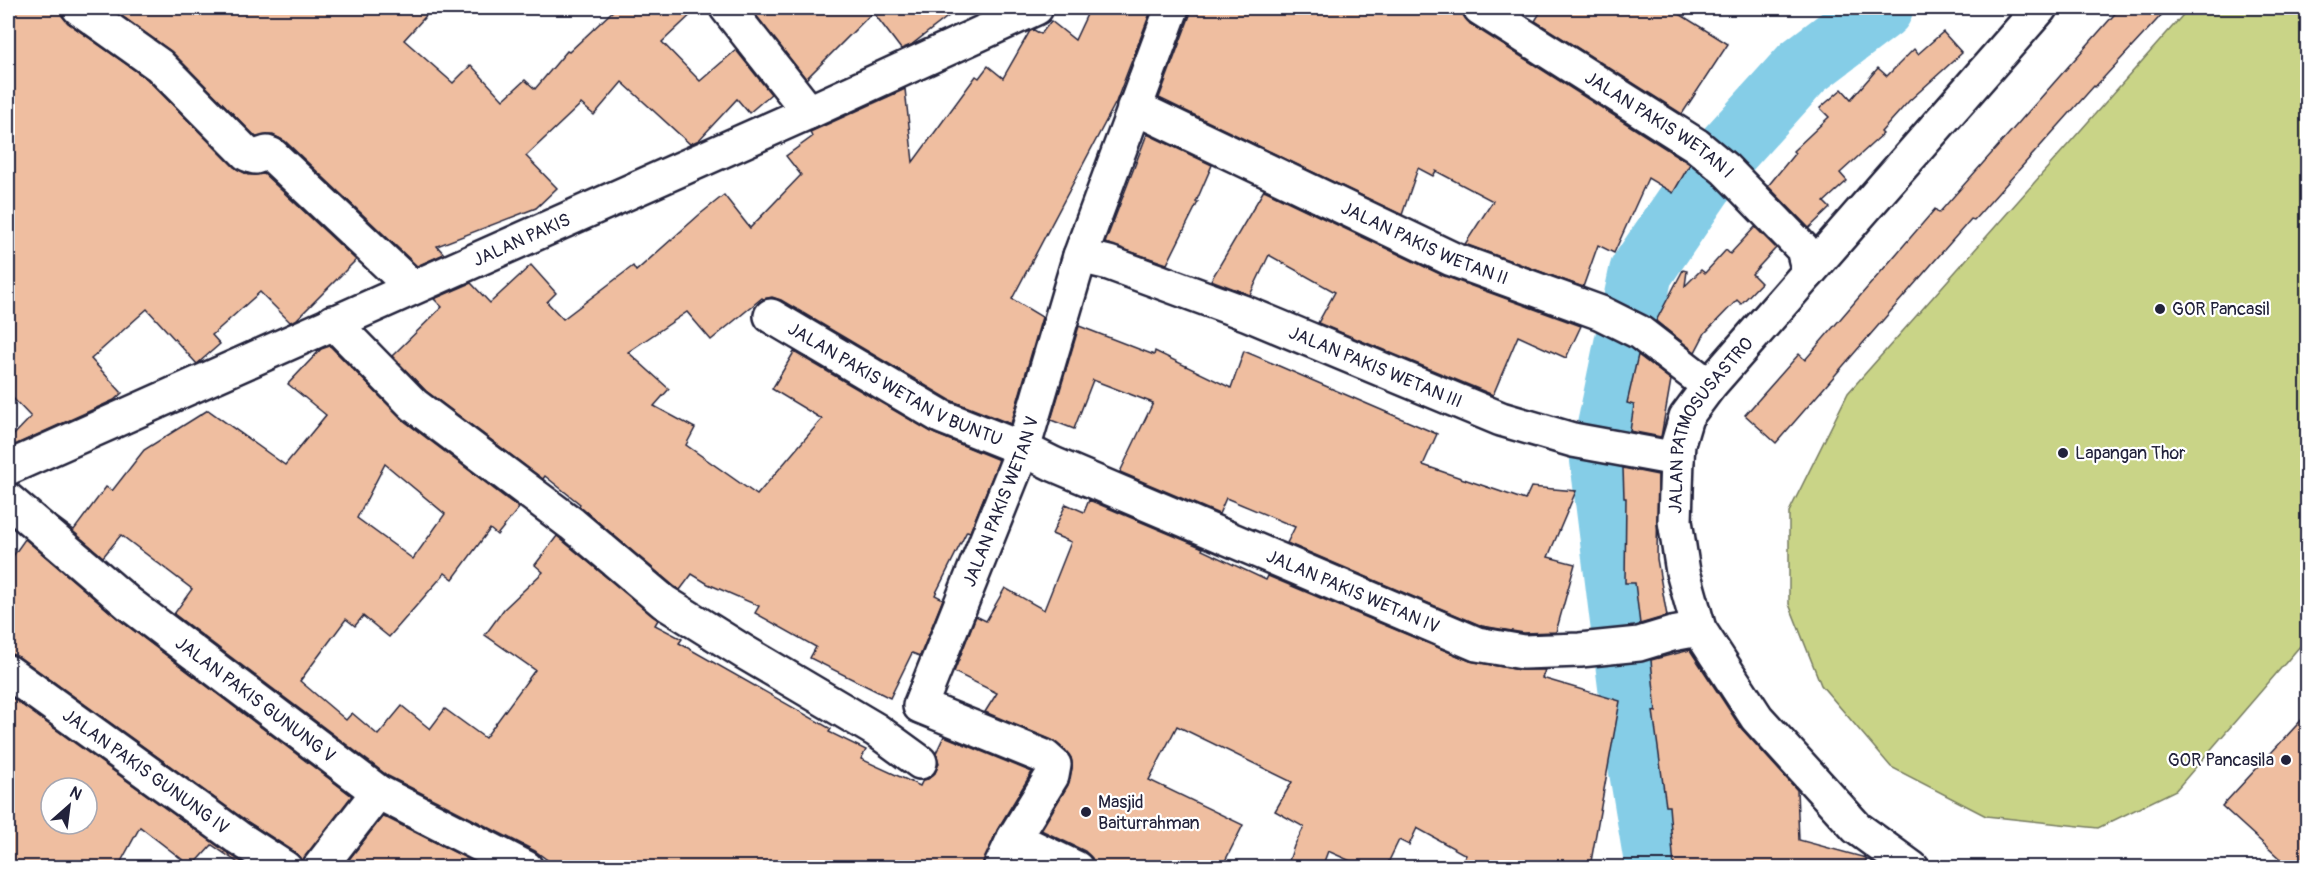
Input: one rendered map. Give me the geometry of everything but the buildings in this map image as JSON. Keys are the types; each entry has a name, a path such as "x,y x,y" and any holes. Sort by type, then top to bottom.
{"street":[{"path":"79,8 159,65 247,154 272,155 412,287"},
{"path":"728,8 809,112"},
{"name":"JALAN PAKIS","path":"8,468 809,112 1036,8"},
{"name":"JALAN PAKIS WETAN V","path":"333,322 414,405 572,524 664,602 876,730 909,754 920,706 1023,449 1080,256 1172,8"},
{"name":"JALAN PAKIS WETAN I","path":"1480,8 1696,145 1725,169 1803,249 1809,272"},
{"name":"JALAN PATMOSUSASTRO","path":"1912,867 1857,828 1757,718 1699,629 1683,572 1675,521 1678,444 1686,417 1709,386 2040,8"},
{"name":"JALAN PAKIS WETAN II","path":"1134,107 1452,260 1601,313 1639,332 1709,386"},
{"name":"JALAN PAKIS WETAN III","path":"1080,256 1108,263 1248,314 1501,419 1573,440 1677,459"},
{"name":"JALAN PAKIS WETAN V BUNTU","path":"771,316 942,417 1023,449"},
{"name":"JALAN PAKIS WETAN IV","path":"1023,449 1064,469 1477,644 1523,652 1580,650 1640,644 1672,634 1699,629"},
{"name":"JALAN PAKIS GUNUNG V","path":"8,500 128,603 378,792 526,867"},
{"name":"JALAN PAKIS GUNUNG IV","path":"8,672 237,837 285,867"},
{"path":"920,706 1046,757 1054,765 1052,776 1014,838 1000,867"},
{"path":"319,867 378,792"},
{"path":"1014,838 1076,867"}],"green space":[{"name":"Lapangan Thor","path":"2189,8 2307,8 2307,638 2176,790 2098,828 1986,816 1891,767 1821,685 1789,604 1789,512 1848,393"}],"waterway":[{"path":"1657,868 1639,759 1602,460 1641,272 1715,164 1803,67 1881,8"}],"place":[{"name":"GOR Pancasil","path":"2160,309"},
{"name":"Lapangan Thor","path":"2063,453"},
{"name":"GOR Pancasila","path":"2286,760"},
{"name":"Masjid Baiturrahman","path":"1086,812"}]}
